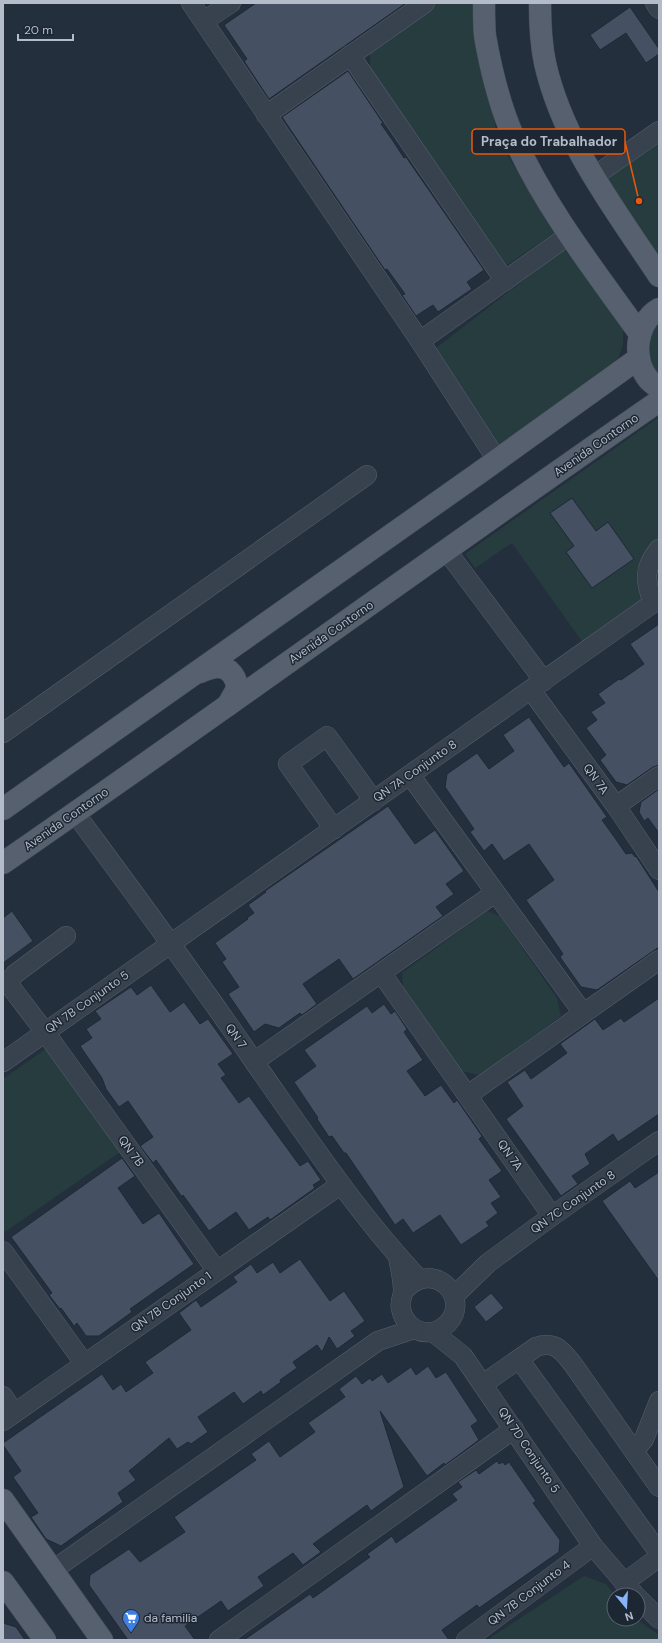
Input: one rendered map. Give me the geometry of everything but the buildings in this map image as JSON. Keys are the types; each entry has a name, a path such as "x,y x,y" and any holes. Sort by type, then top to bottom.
{"main road":[{"path":"484,3 485,35 501,102 514,138 530,169 569,235 640,334"},
{"path":"540,3 541,33 545,64 557,103 592,177 659,276"},
{"path":"659,309 646,322 640,334 638,358 641,368 650,381 659,388"},
{"path":"3,809 497,460 638,358"},
{"name":"Avenida Contorno","path":"3,863 659,401"},
{"path":"197,672 218,667 228,669 234,676 237,688 228,705"},
{"path":"3,1500 102,1640"},
{"path":"3,1583 45,1640"}],"street":[{"path":"191,3 420,341 497,460"},
{"path":"204,21 231,3"},
{"path":"266,115 425,3"},
{"path":"655,3 659,9"},
{"path":"350,55 504,281"},
{"path":"592,177 659,131"},
{"path":"420,341 569,235"},
{"path":"3,733 367,475"},
{"path":"656,601 649,591 646,574 651,558 659,549"},
{"name":"QN 7A","path":"446,550 659,870"},
{"name":"QN 7A Conjunto 8","path":"171,943 656,601"},
{"path":"334,829 288,764 327,736 374,801"},
{"path":"410,775 583,1013"},
{"path":"616,806 659,776"},
{"name":"QN 7","path":"75,813 171,943 340,1185 398,1257 419,1279"},
{"path":"255,1062 495,893"},
{"name":"QN 7B","path":"66,936 15,974 11,979 10,986 45,1032 217,1271"},
{"name":"QN 7B Conjunto 5","path":"3,1062 171,943"},
{"path":"468,1095 659,960"},
{"name":"QN 7A","path":"382,974 552,1216"},
{"name":"QN 7C Conjunto 8","path":"454,1296 488,1263 659,1141"},
{"name":"QN 7B Conjunto 1","path":"8,1417 340,1185"},
{"path":"3,1251 84,1363"},
{"name":"QN 7","path":"398,1257 402,1300"},
{"name":"QN 7C Conjunto 8","path":"438,1280 488,1263"},
{"path":"378,1341 410,1284 419,1279 429,1278 438,1280 448,1286 454,1296 455,1308 451,1319 444,1328 433,1332 424,1332 414,1329 405,1320 402,1300"},
{"name":"QN 7D Conjunto 5","path":"451,1319 463,1356"},
{"path":"53,1570 378,1341 414,1329"},
{"name":"QN 7D Conjunto 5","path":"433,1332 463,1356 593,1546 628,1587"},
{"path":"483,1384 536,1348 545,1344 555,1346 564,1352 659,1487"},
{"path":"519,1359 659,1553"},
{"path":"3,1396 8,1417"},
{"path":"634,1451 644,1439 659,1401"},
{"path":"219,1640 514,1429"},
{"name":"QN 7B Conjunto 4","path":"469,1639 593,1546"},
{"path":"632,1587 659,1558"},
{"path":"646,1606 659,1619"}],"green space":[{"path":"437,3 474,3 474,14 498,139 554,233 504,267 370,67 370,54"},
{"path":"659,142 659,261 608,183 610,176"},
{"path":"564,249 623,322 623,344 618,360 499,446 432,351"},
{"path":"659,318 659,381 649,367 648,339"},
{"path":"659,417 659,589 583,643 512,543 475,568 465,554"},
{"path":"487,911 500,916 557,998 561,1016 479,1075 462,1071 403,987 402,973"},
{"path":"47,1048 120,1152 5,1232 3,1229 3,1079"},
{"path":"584,1576 606,1584 608,1587 606,1587 606,1627 646,1626 659,1635 659,1640 492,1640 490,1638"}],"place":[{"name":"Praça do Trabalhador","path":"639,201"},
{"name":"da familia","path":"131,1633"}]}
